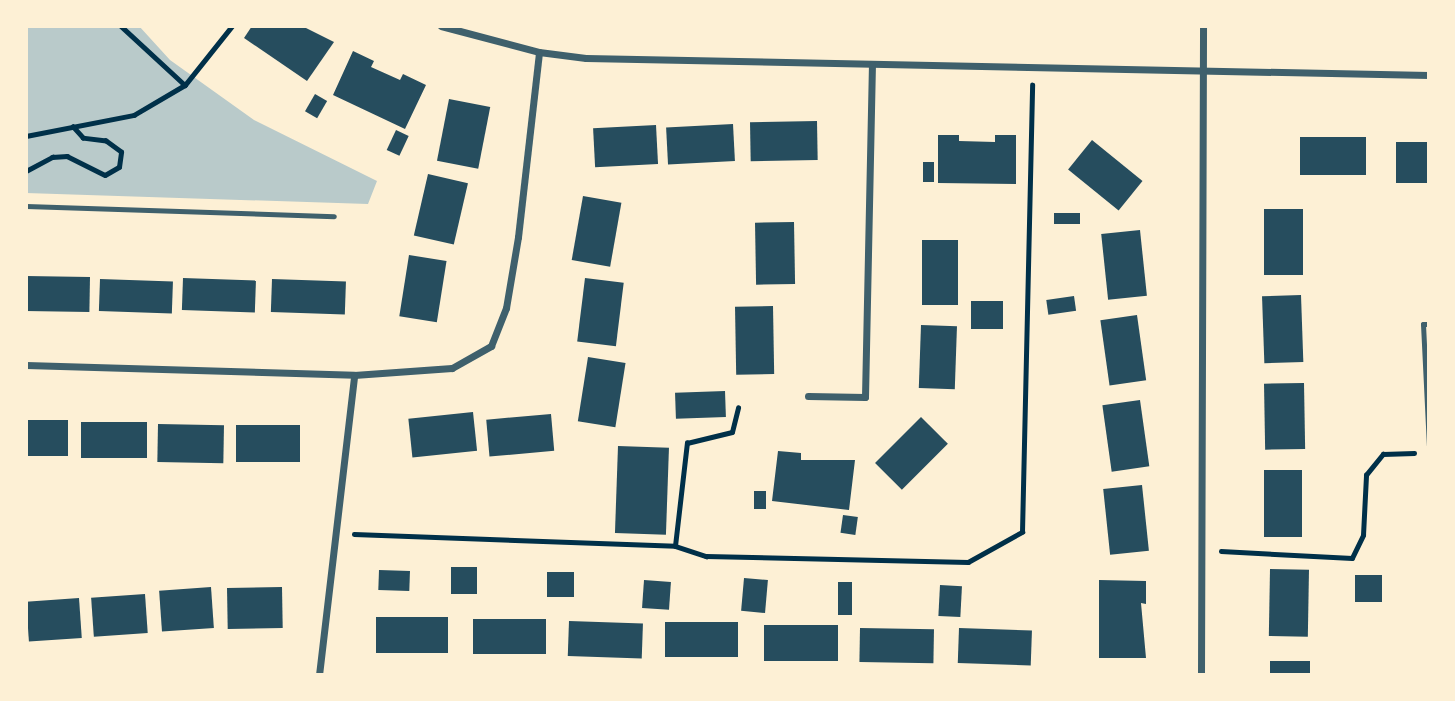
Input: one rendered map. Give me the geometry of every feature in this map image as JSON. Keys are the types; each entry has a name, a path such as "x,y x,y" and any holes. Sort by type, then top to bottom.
{"street":[{"path":"441,26 539,52 586,58 1429,75"},
{"path":"1201,675 1203,26"},
{"path":"26,365 354,374 452,368 491,346 506,308 516,249 539,52"},
{"path":"808,396 864,397 872,65"},
{"path":"319,675 354,374"}],"lane":[{"path":"26,206 334,216"},
{"path":"1429,324 1423,324 1429,446"}],"path":[{"path":"121,26 185,85"},
{"path":"26,136 134,115 185,85 232,26"},
{"path":"335,533 675,546 706,556 968,562 1022,532 1032,68"},
{"path":"26,170 51,157 68,156 105,174 119,167 121,152 106,141 83,138 72,127"},
{"path":"675,546 687,443 732,432 738,408"},
{"path":"1201,550 1352,558 1363,536 1366,475 1383,454 1417,453"}],"shaded area":[{"path":"26,26 139,26 170,60 254,120 377,181 368,204 26,193"}],"building":[{"path":"252,26 302,26 334,42 307,81 244,38"},
{"path":"353,51 374,61 371,67 400,80 403,74 426,85 405,129 333,95"},
{"path":"315,94 327,101 317,118 305,111"},
{"path":"449,99 490,107 478,169 437,161"},
{"path":"817,121 818,160 751,161 750,122"},
{"path":"733,124 735,161 668,164 666,128"},
{"path":"656,125 658,164 595,167 593,128"},
{"path":"396,130 409,136 399,156 387,150"},
{"path":"938,135 959,135 959,141 995,142 995,135 1016,135 1016,184 938,183"},
{"path":"1300,137 1366,137 1366,175 1300,175"},
{"path":"1092,140 1143,181 1119,210 1068,170"},
{"path":"1396,142 1429,142 1429,183 1396,183"},
{"path":"923,162 934,162 934,182 923,182"},
{"path":"428,174 468,183 454,245 414,235"},
{"path":"583,196 621,203 610,267 572,260"},
{"path":"1264,209 1303,209 1303,275 1264,275"},
{"path":"1054,213 1080,213 1080,224 1054,224"},
{"path":"794,222 795,284 756,285 755,223"},
{"path":"1140,230 1147,296 1108,300 1101,234"},
{"path":"922,240 958,240 958,305 922,305"},
{"path":"409,255 447,261 437,322 399,316"},
{"path":"26,276 90,277 89,312 26,311"},
{"path":"183,278 256,281 255,313 182,310"},
{"path":"585,278 624,283 616,346 577,342"},
{"path":"100,279 173,282 172,314 99,311"},
{"path":"272,279 346,282 345,315 271,312"},
{"path":"1301,295 1303,362 1264,363 1262,296"},
{"path":"1074,296 1076,311 1048,315 1046,300"},
{"path":"971,301 1003,301 1003,329 971,329"},
{"path":"773,306 774,374 736,375 735,307"},
{"path":"1137,315 1146,380 1110,386 1100,320"},
{"path":"921,325 957,326 955,389 919,388"},
{"path":"588,357 626,363 615,427 578,421"},
{"path":"1304,383 1305,449 1265,450 1264,384"},
{"path":"725,391 726,417 676,419 675,393"},
{"path":"1140,400 1149,466 1112,472 1102,405"},
{"path":"473,412 477,451 412,458 408,419"},
{"path":"551,414 554,451 489,457 486,420"},
{"path":"921,417 948,444 902,490 875,463"},
{"path":"26,420 68,420 68,456 26,456"},
{"path":"81,422 147,422 147,458 81,458"},
{"path":"158,424 224,425 223,463 157,462"},
{"path":"236,425 300,425 300,462 236,462"},
{"path":"618,446 669,448 666,535 615,533"},
{"path":"778,451 801,453 801,460 855,460 849,510 772,501"},
{"path":"1264,470 1302,470 1302,537 1264,537"},
{"path":"1142,485 1149,551 1110,555 1103,489"},
{"path":"754,491 766,491 766,509 754,509"},
{"path":"843,515 858,517 855,535 840,533"},
{"path":"451,567 477,567 477,594 451,594"},
{"path":"1270,569 1309,570 1308,637 1269,636"},
{"path":"379,570 410,571 409,591 378,590"},
{"path":"547,572 574,572 574,597 547,597"},
{"path":"1355,575 1382,575 1382,602 1355,602"},
{"path":"744,578 768,580 765,613 741,611"},
{"path":"644,580 671,582 669,610 642,608"},
{"path":"1099,580 1146,581 1146,604 1141,603 1146,658 1099,658"},
{"path":"838,582 852,582 852,615 838,615"},
{"path":"940,585 962,586 960,617 938,616"},
{"path":"211,587 214,628 162,632 159,591"},
{"path":"282,587 283,628 228,629 227,588"},
{"path":"145,594 148,633 94,637 91,598"},
{"path":"79,598 82,638 29,642 26,602"},
{"path":"376,617 448,617 448,653 376,653"},
{"path":"473,619 546,619 546,654 473,654"},
{"path":"569,621 643,624 642,659 568,656"},
{"path":"665,622 738,622 738,657 665,657"},
{"path":"764,625 838,625 838,661 764,661"},
{"path":"860,628 934,629 933,663 859,662"},
{"path":"959,628 1032,631 1031,666 958,663"},
{"path":"1270,661 1310,661 1310,675 1270,675"}]}
